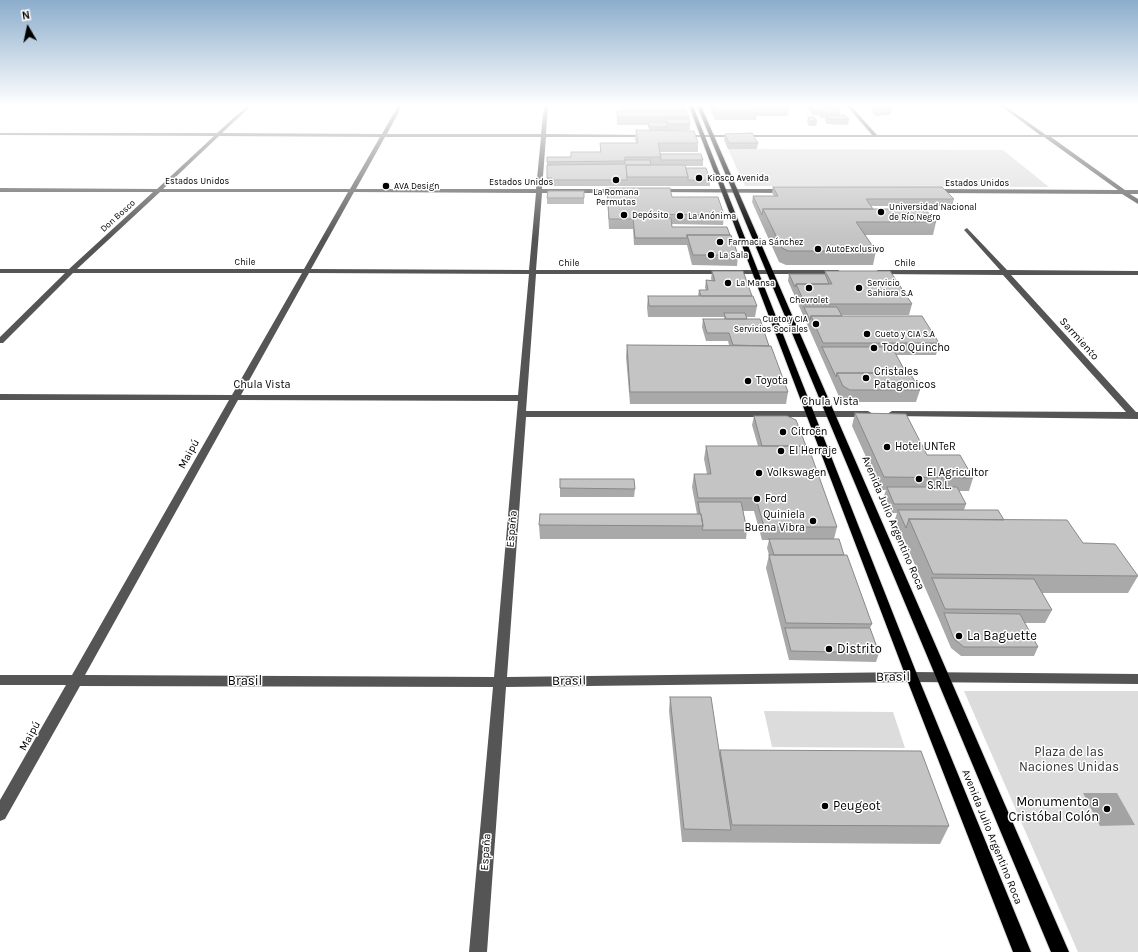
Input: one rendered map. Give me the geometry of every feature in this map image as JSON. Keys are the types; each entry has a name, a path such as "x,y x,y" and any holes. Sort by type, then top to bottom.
{"main road":[{"name":"Avenida Julio Argentino Roca","path":"711,150 724,191 912,677 1022,952"},
{"name":"Avenida Julio Argentino Roca","path":"715,150 736,191 1060,952"}],"street":[{"name":"Don Bosco","path":"0,341 71,271 201,150"},
{"name":"Maipú","path":"0,814 375,150"},
{"name":"España","path":"478,952 542,150"},
{"path":"1065,150 1138,202"},
{"name":"Estados Unidos","path":"0,190 624,191"},
{"path":"655,191 791,191"},
{"name":"Estados Unidos","path":"926,192 1138,192"},
{"name":"Sarmiento","path":"967,230 1136,416"},
{"name":"Chile","path":"0,271 848,272"},
{"name":"Chile","path":"871,272 1138,273"},
{"name":"Chula Vista","path":"0,397 523,398"},
{"name":"Chula Vista","path":"521,414 1136,416"},
{"name":"Brasil","path":"0,680 500,682 912,677 1138,678"}],"green space":[{"path":"729,150 1004,150 1049,187 745,186"},
{"name":"Plaza de las Naciones Unidas","path":"964,691 1138,691 1138,952 1078,952"},
{"path":"764,711 893,712 905,748 772,747"}],"shaded area":[{"path":"1083,793 1117,793 1135,825 1100,826"}],"building":[{"path":"601,150 660,150 661,157 625,157 625,161 547,162 547,157 571,157 571,152 601,152"},
{"path":"660,154 701,154 703,160 661,160"},
{"path":"625,160 650,160 651,165 626,165 627,180 551,180 552,178 547,178 547,165 625,164"},
{"path":"626,165 685,165 688,177 627,177"},
{"path":"686,168 706,168 710,180 688,180"},
{"path":"773,187 942,187 954,199 866,199 873,209 763,209 762,215 753,196 778,196"},
{"path":"607,188 670,188 672,197 718,197 724,215 633,214 633,219 609,219"},
{"path":"548,191 584,191 584,198 547,198"},
{"path":"763,209 925,209 936,222 856,222 876,251 788,251 782,248"},
{"path":"633,218 671,218 672,227 727,227 730,235 687,235 687,238 635,238"},
{"path":"687,235 731,235 738,255 693,255"},
{"path":"712,271 743,271 752,296 701,296 699,290 708,290 706,280 715,281"},
{"path":"825,271 890,271 912,304 805,304 796,284 832,284"},
{"path":"789,274 825,274 829,284 796,284 795,287"},
{"path":"648,296 753,296 757,306 649,306"},
{"path":"804,307 837,307 842,316 811,316 810,320"},
{"path":"724,313 745,313 747,319 726,319"},
{"path":"811,316 922,316 939,343 823,343"},
{"path":"703,319 760,319 769,346 733,345 729,333 707,333"},
{"path":"627,345 771,346 788,392 630,392"},
{"path":"822,347 892,347 906,373 837,373 836,377"},
{"name":"Cristales Patagonicos","path":"837,373 910,373 920,390 850,390 843,386"},
{"path":"855,413 906,414 927,455 960,455 973,478 884,477"},
{"path":"754,416 787,416 796,420 806,446 762,446"},
{"path":"706,446 808,446 837,527 764,527 756,498 698,498 694,474 711,474"},
{"path":"560,479 634,479 635,489 560,488"},
{"path":"887,487 957,487 966,504 894,504"},
{"name":"Ford","path":"698,502 741,502 747,530 702,530 703,526"},
{"path":"898,510 998,510 1004,520 909,519 906,528"},
{"path":"540,514 701,514 703,526 539,525"},
{"path":"909,519 1067,520 1083,543 1115,544 1138,576 933,574"},
{"path":"769,539 839,539 844,555 774,555"},
{"path":"769,555 847,555 872,624 786,623"},
{"path":"932,578 1034,579 1052,610 945,609"},
{"path":"944,613 1020,614 1038,647 964,647 954,639"},
{"path":"785,628 870,628 879,653 791,651"},
{"path":"670,697 711,697 731,830 684,829"},
{"name":"Peugeot","path":"720,750 921,751 949,826 732,825"}],"place":[{"name":"Kiosco Avenida","path":"699,178"},
{"name":"La Romana Permutas","path":"616,180"},
{"name":"AVA Design","path":"386,186"},
{"name":"Universidad Nacional de Río Negro","path":"881,212"},
{"name":"Depósito","path":"624,215"},
{"name":"La Anónima","path":"680,216"},
{"name":"Farmacia Sánchez","path":"720,242"},
{"name":"AutoExclusivo","path":"818,249"},
{"name":"La Sala","path":"711,255"},
{"name":"La Mansa","path":"728,283"},
{"name":"Chevrolet","path":"809,288"},
{"name":"Servicio Sahiora S.A","path":"859,288"},
{"name":"Cueto y CIA Servicios Sociales","path":"816,324"},
{"name":"Cueto y CIA S.A","path":"867,334"},
{"name":"Todo Quincho","path":"874,348"},
{"name":"Cristales Patagonicos","path":"866,378"},
{"name":"Toyota","path":"748,381"},
{"name":"Citroën","path":"783,432"},
{"name":"Hotel UNTeR","path":"887,447"},
{"name":"El Herraje","path":"781,451"},
{"name":"Volkswagen","path":"759,473"},
{"name":"El Agricultor S.R.L.","path":"919,479"},
{"name":"Ford","path":"757,499"},
{"name":"Quiniela Buena Vibra","path":"813,521"},
{"name":"La Baguette","path":"959,636"},
{"name":"Distrito","path":"829,649"},
{"name":"Peugeot","path":"825,806"},
{"name":"Monumento a Cristóbal Colón","path":"1107,809"}]}
